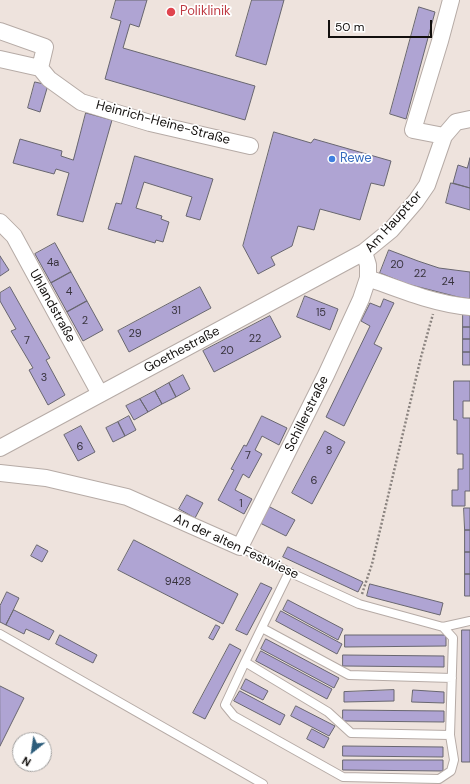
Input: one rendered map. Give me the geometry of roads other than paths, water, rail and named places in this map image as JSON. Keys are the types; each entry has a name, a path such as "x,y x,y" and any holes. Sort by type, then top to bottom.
{"street":[{"path":"444,136 413,130 451,0"},
{"path":"0,31 45,47 40,68 0,59"},
{"name":"Heinrich-Heine-Straße","path":"40,68 49,79 82,102 150,123 250,146"},
{"name":"Am Haupttor","path":"368,278 368,265 364,252 391,230 416,201 427,185 444,136 456,122 470,119"},
{"name":"Uhlandstraße","path":"0,222 14,236 100,394"},
{"name":"Goethestraße","path":"0,448 364,252"},
{"path":"368,278 415,294 458,306 470,307"},
{"name":"Schillerstraße","path":"240,548 326,375 361,300 368,278"},
{"name":"An der alten Festwiese","path":"0,473 46,478 127,497 240,548"}],"lane":[{"name":"An der alten Festwiese","path":"240,548 359,604 443,627 470,621"},
{"path":"289,572 225,706 234,716 343,777 439,779 451,771 454,760 450,735 453,638 443,627"},
{"path":"262,628 349,676 452,678"},
{"path":"0,634 263,784"},
{"path":"246,662 328,712 351,733 450,735"}],"place":[{"name":"Poliklinik","path":"171,12"},
{"name":"Rewe","path":"332,159"}]}
